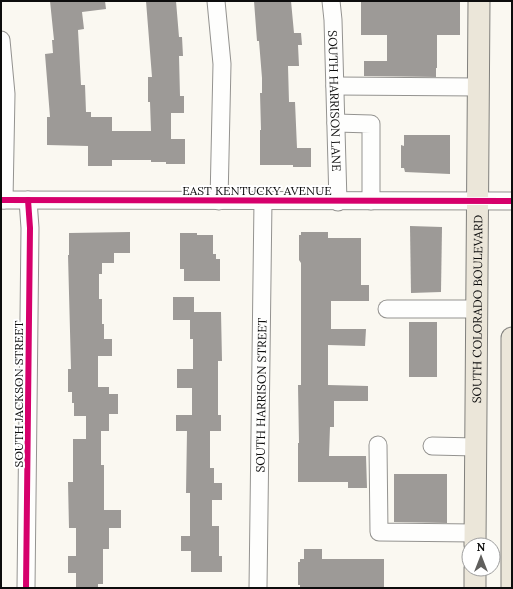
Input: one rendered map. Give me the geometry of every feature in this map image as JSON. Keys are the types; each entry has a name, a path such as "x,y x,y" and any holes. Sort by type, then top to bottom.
{"main road":[{"name":"SOUTH COLORADO BOULEVARD","path":"475,537 479,1"},
{"path":"512,338 512,588"},
{"path":"475,577 475,588"}],"street":[{"path":"216,1 222,64 218,201"},
{"name":"SOUTH HARRISON LANE","path":"331,1 338,202"},
{"path":"1,40 6,94 3,200"},
{"path":"334,86 479,87"},
{"path":"336,123 371,124 371,201"},
{"name":"EAST KENTUCKY AVENUE","path":"3,200 338,202 512,201"},
{"name":"SOUTH JACKSON STREET","path":"26,588 30,236 28,200"},
{"name":"SOUTH HARRISON STREET","path":"258,588 263,201"},
{"path":"387,309 477,309"},
{"path":"378,445 379,532 461,538"},
{"path":"432,446 476,447"}],"building":[{"path":"50,1 105,1 106,9 82,12 84,29 78,30 81,85 85,85 86,112 91,112 91,117 112,117 112,131 151,131 150,102 148,102 148,77 152,77 146,1 176,1 179,37 182,37 183,56 179,56 180,96 184,96 184,113 171,113 171,139 185,139 185,164 166,164 166,162 151,162 151,160 112,160 112,166 88,166 88,146 47,145 47,117 50,117 45,54 53,53 52,40 54,40"},
{"path":"254,1 291,1 294,33 301,33 302,45 298,45 299,66 288,66 289,102 295,102 297,148 311,148 311,167 293,167 293,165 260,165 260,93 262,93 262,78"},
{"path":"361,1 460,1 460,35 437,35 436,77 364,76 364,61 387,61 387,35 361,35"},
{"path":"404,135 450,135 450,174 405,172 404,168 401,168 401,145 404,146"},
{"path":"410,226 442,227 441,292 411,293"},
{"path":"130,232 130,253 114,253 114,263 102,263 102,274 99,274 99,299 102,299 102,324 104,324 104,339 112,339 112,356 98,356 98,387 109,387 109,394 118,394 118,414 109,414 109,431 101,431 101,465 104,465 104,510 121,510 121,528 109,528 109,549 103,549 103,584 98,584 98,588 76,588 76,573 68,573 68,556 76,556 76,528 69,528 68,482 73,482 73,439 86,439 86,416 74,416 72,392 68,392 68,369 71,369 68,255 69,233"},
{"path":"301,232 328,232 328,238 361,238 361,285 369,285 369,301 331,301 331,329 366,329 365,346 328,345 328,385 368,386 368,401 334,401 334,427 330,427 329,456 366,456 367,488 348,488 348,482 298,482 298,385 301,385 301,263 299,260 299,235 301,235"},
{"path":"180,233 213,235 213,254 216,254 216,259 220,259 220,281 184,281 184,269 180,269"},
{"path":"173,297 194,297 194,312 221,312 222,361 218,361 218,415 221,415 221,431 210,431 210,468 214,468 214,483 222,483 222,500 212,500 212,526 219,526 219,556 222,556 222,572 191,572 191,551 181,551 181,536 190,536 190,493 186,493 187,431 176,431 176,415 192,415 192,388 177,388 177,369 193,369 193,339 190,339 190,320 173,320"},
{"path":"409,322 437,322 437,377 409,377"},
{"path":"394,474 447,474 447,523 394,522"},
{"path":"304,549 322,549 322,559 384,559 384,588 300,588 300,585 298,585 298,562 300,562 300,559 304,559"}],"cycle path":[{"path":"1,200 512,201"},
{"path":"26,588 30,228 28,200"}]}
